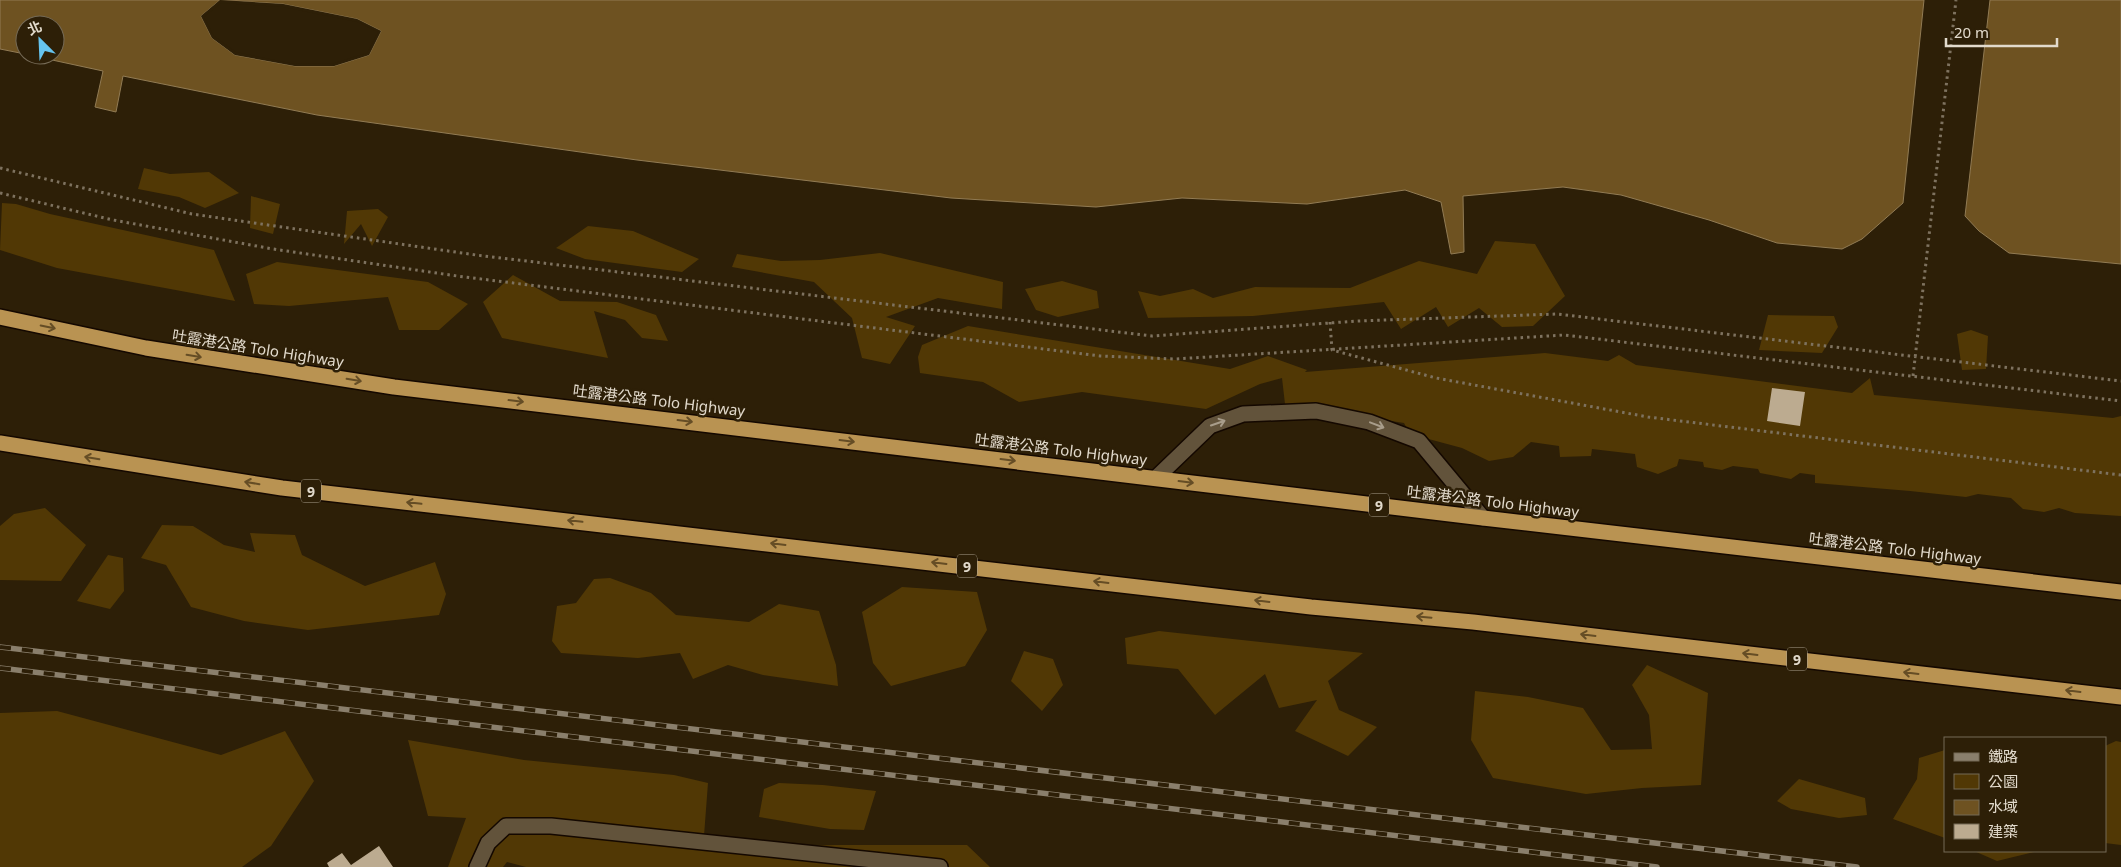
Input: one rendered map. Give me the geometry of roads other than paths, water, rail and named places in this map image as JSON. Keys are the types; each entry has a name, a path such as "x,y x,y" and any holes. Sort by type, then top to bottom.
{"highway":[{"name":"吐露港公路 Tolo Highway","path":"0,317 146,348 394,386 1483,518 2121,592"},
{"name":"9","path":"0,444 282,488 1311,607 1473,622 2121,697"}],"lane":[{"path":"1156,478 1210,426 1243,414 1316,412 1369,422 1419,441 1483,518"},
{"path":"478,867 488,843 506,826 570,828 940,867"}],"water":[{"path":"0,0 220,0 1924,0 1903,203 1862,239 1842,249 1777,243 1709,220 1621,195 1563,187 1463,196 1464,252 1451,254 1441,202 1405,190 1307,204 1182,198 1096,207 951,198 637,160 317,115 123,76 116,112 95,107 103,71 65,63 65,15 15,15 15,52 0,49","holes":["220,0 283,4 357,19 381,31 369,55 334,66 295,66 235,55 212,38 201,16"]},
{"path":"1990,0 2121,0 2121,264 2009,253 1979,231 1965,216"}],"railway":[{"path":"0,647 1857,867"},
{"path":"0,668 1657,867"}]}
